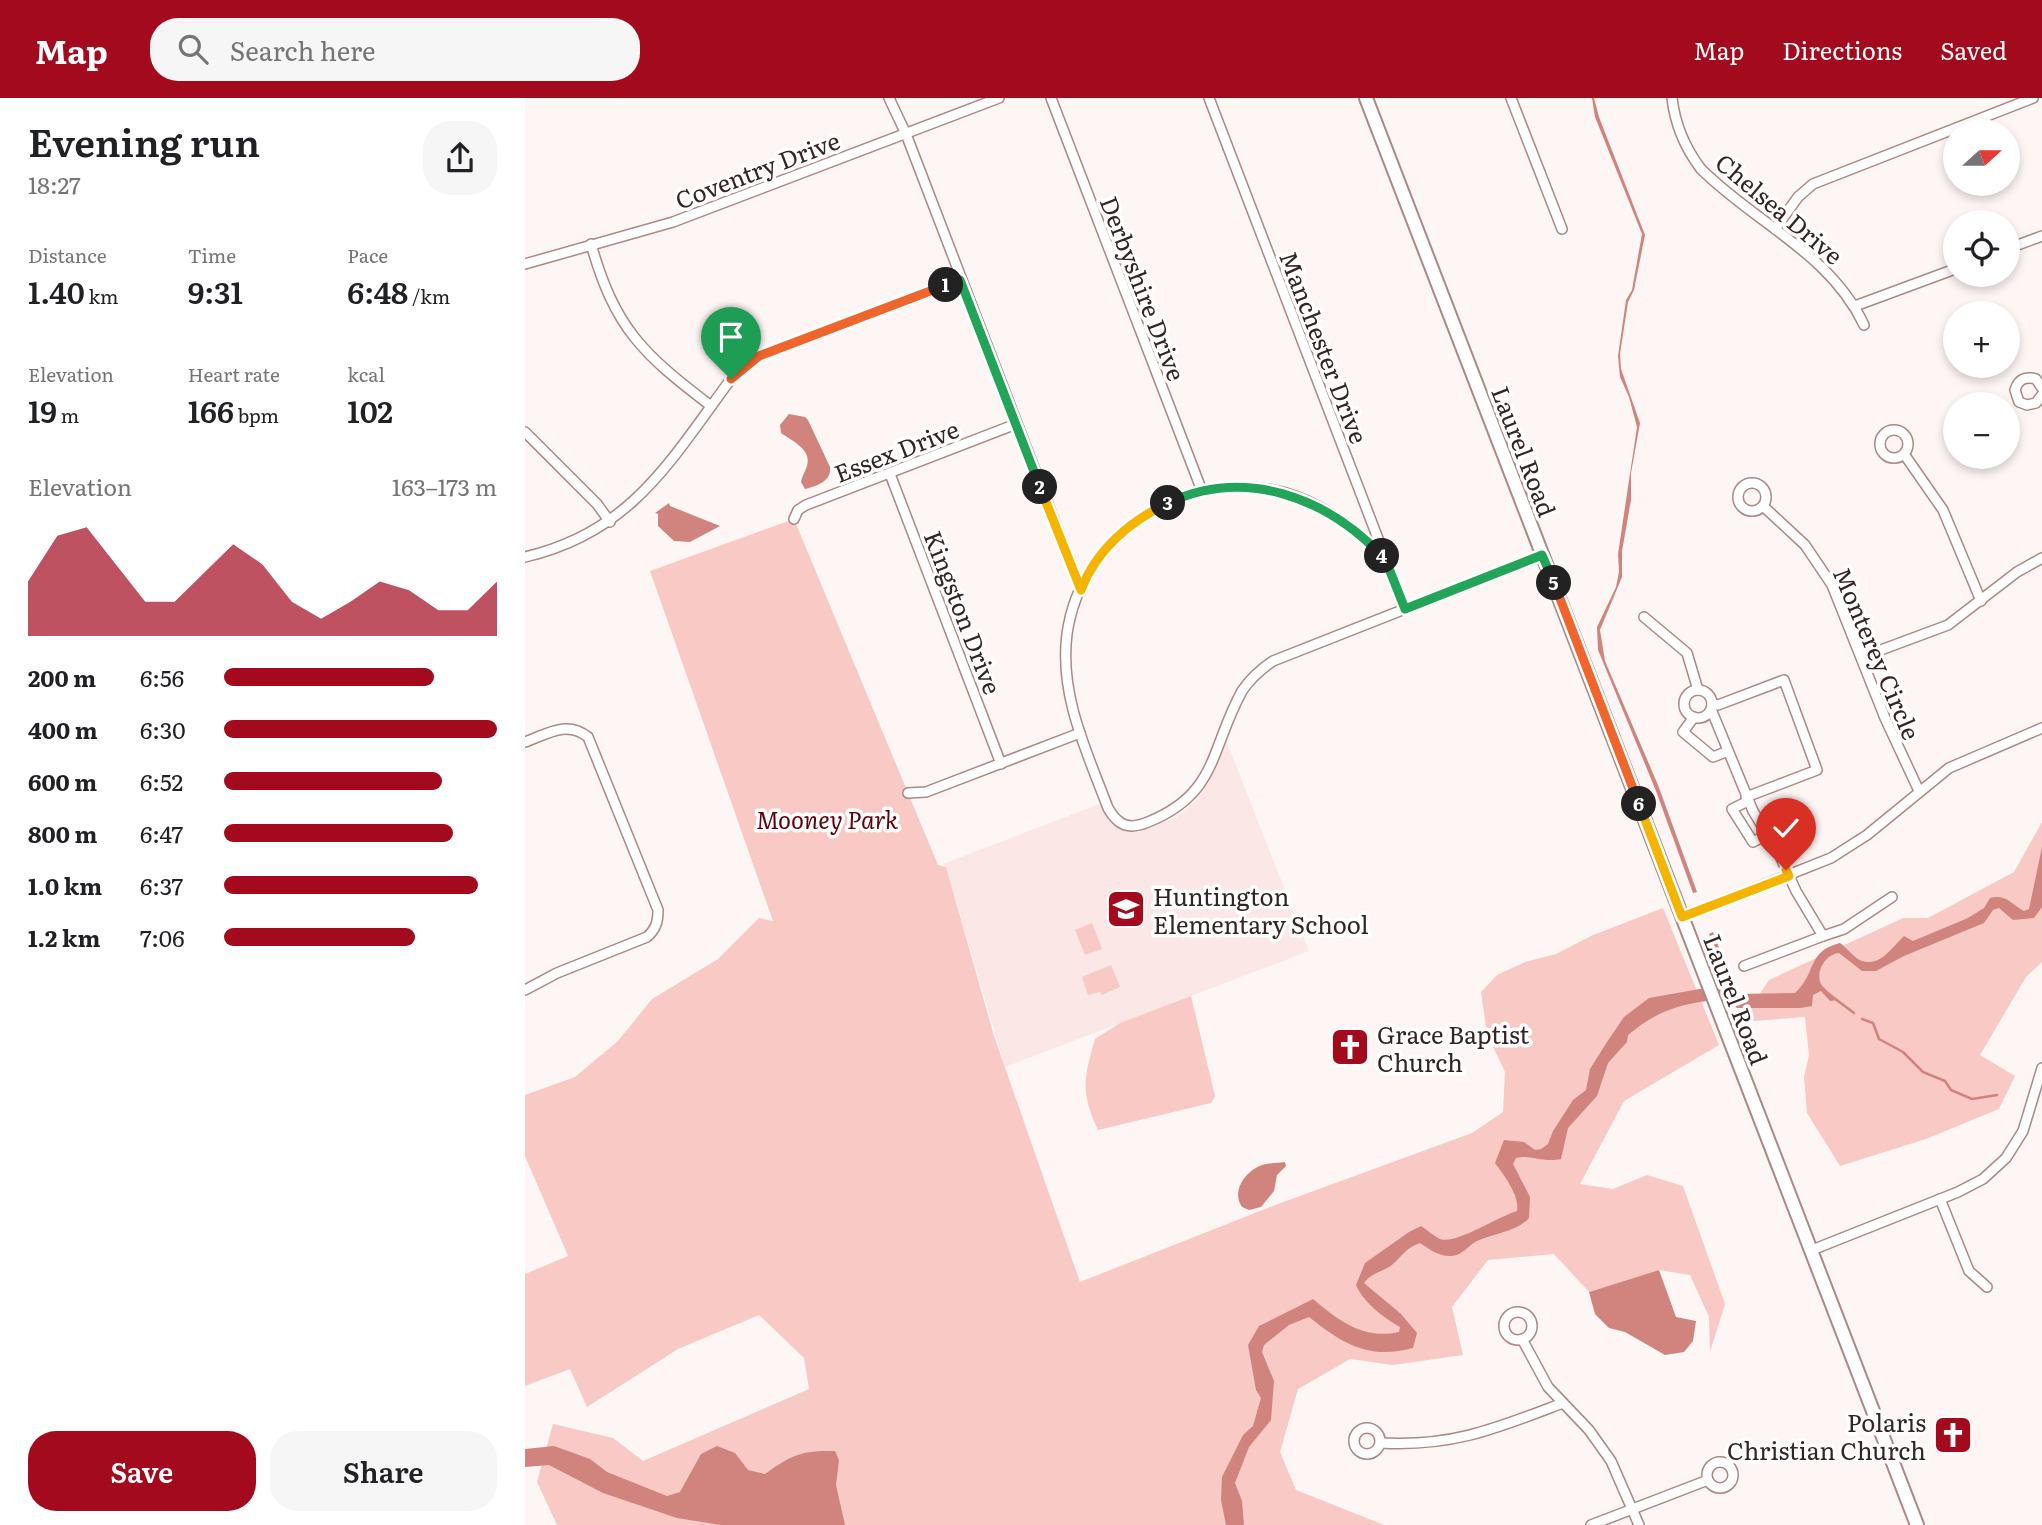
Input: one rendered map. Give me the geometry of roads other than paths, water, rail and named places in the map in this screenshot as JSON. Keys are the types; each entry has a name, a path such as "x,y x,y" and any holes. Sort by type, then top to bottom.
{"street":[{"path":"889,98 906,134 1081,590"},
{"name":"Coventry Drive","path":"525,264 673,222 999,98"},
{"name":"Derbyshire Drive","path":"1051,98 1202,491"},
{"name":"Manchester Drive","path":"1209,98 1405,609"},
{"name":"Laurel Road","path":"1366,98 1917,1525"},
{"path":"1511,98 1562,229"},
{"name":"Chelsea Drive","path":"1672,98 1676,120 1687,149 1701,169 1833,277 1855,306 1864,325"},
{"path":"1775,229 1798,197 1813,184 2032,98"},
{"path":"2020,244 2042,236"},
{"path":"590,244 611,304 633,339 663,369 711,406"},
{"path":"1855,306 1943,273"},
{"path":"525,557 581,537 610,522 648,489 739,370 759,356 960,280"},
{"path":"2042,388 2039,382 2031,378 2022,379 2016,385 2015,394 2019,402 2027,405 2036,403 2042,395"},
{"path":"2036,403 2042,414"},
{"name":"Essex Drive","path":"794,519 798,510 806,505 1016,424"},
{"path":"525,432 597,504 610,522"},
{"path":"1904,454 1943,510 1981,601"},
{"name":"Kingston Drive","path":"890,474 1001,764"},
{"path":"1386,561 1341,521 1297,497 1256,488 1202,491 1171,501 1133,522 1108,546 1081,590 1067,633 1066,663 1070,697 1080,733 1108,808 1116,820 1127,827 1137,826 1167,814 1196,792 1208,771 1243,689 1267,665 1286,654 1542,555"},
{"name":"Monterey Circle","path":"1763,506 1792,531 1820,565 1841,603 1900,754 1919,791"},
{"path":"1861,657 1931,633 1963,614 2017,572 2042,558"},
{"path":"1644,617 1687,653 1698,690"},
{"path":"1768,834 1753,842 1732,809 1747,799 1817,770 1784,680 1711,707 1705,716 1694,716 1686,709 1685,700 1689,693 1698,690 1706,693 1711,707 1728,751 1747,799 1768,834 1823,936"},
{"path":"1694,716 1683,732 1713,757 1728,751"},
{"path":"525,742 568,728 588,737 658,918 653,932 640,941 557,974 525,990"},
{"path":"1682,917 1789,876 1849,848 1949,768 2042,728"},
{"path":"908,793 926,792 1080,733"},
{"path":"1744,966 1836,933 1892,897"},
{"path":"1812,1250 1971,1186 2000,1164 2023,1131 2042,1068"},
{"path":"2031,1104 2042,1108"},
{"path":"1940,1199 1969,1270 1987,1287"},
{"path":"1522,1339 1542,1378 1602,1446 1621,1478 1639,1525"},
{"path":"1381,1443 1413,1444 1456,1440 1563,1403"},
{"path":"1591,1525 1708,1480"}],"waterway":[{"path":"1834,998 1854,1013"},
{"path":"1862,1019 1873,1023 1879,1039 1903,1052 1923,1072 1945,1081 1951,1090 1972,1099 1997,1095"}],"place":[{"name":"Huntington Elementary School","path":"1126,909"},
{"name":"Grace Baptist Church","path":"1350,1047"},
{"name":"Polaris Christian Church","path":"1953,1435"}],"park label":[{"name":"Mooney Park","path":"827,818"}]}
